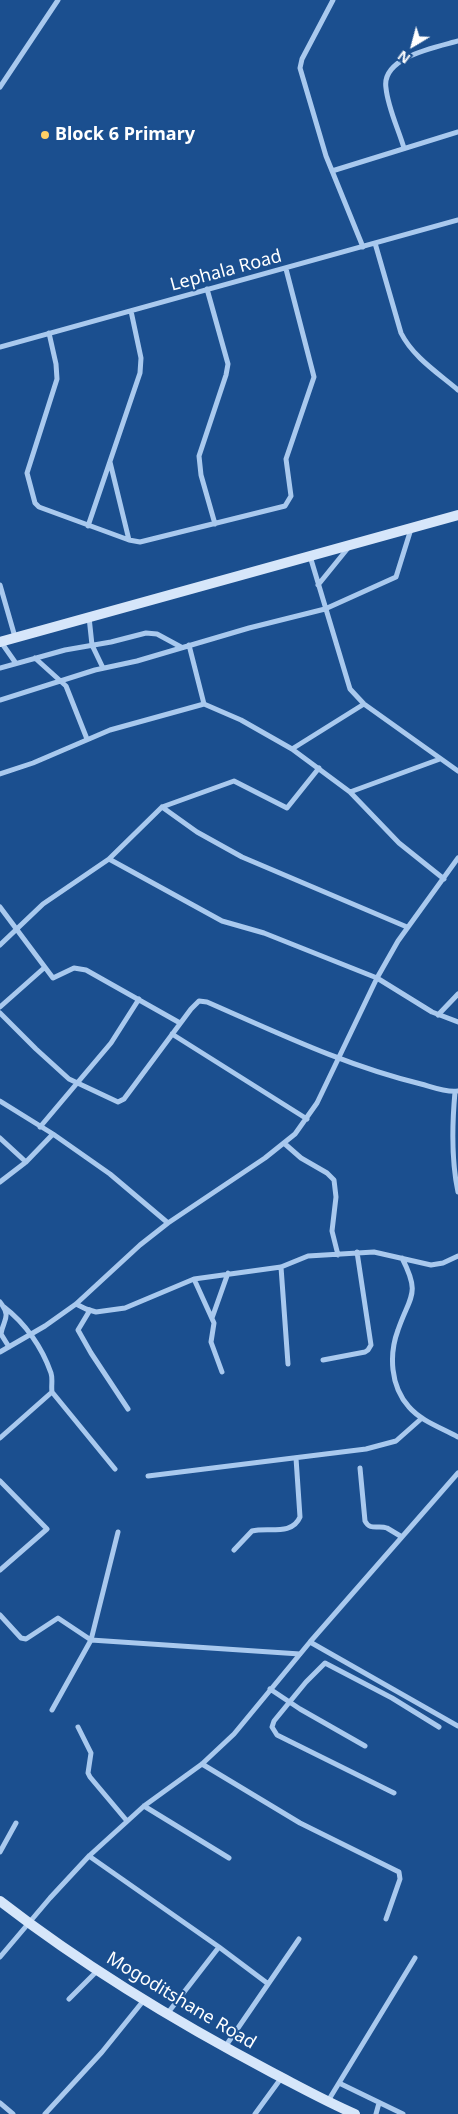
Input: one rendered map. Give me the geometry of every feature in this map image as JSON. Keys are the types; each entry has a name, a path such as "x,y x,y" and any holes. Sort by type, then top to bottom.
{"main road":[{"path":"0,642 458,515"},
{"name":"Mogoditshane Road","path":"0,1901 29,1923 144,2000 225,2048 348,2113"}],"street":[{"path":"0,87 58,0"},
{"path":"333,0 302,59 300,68 332,171 364,246"},
{"path":"404,148 386,88 388,74 394,66 408,57 458,41"},
{"path":"332,171 458,132"},
{"name":"Lephala Road","path":"0,347 375,243 458,223"},
{"path":"375,243 401,333 406,342 458,390"},
{"path":"49,333 56,364 57,379 28,468 28,480 38,507 88,526 140,542 285,506 291,496 286,459 314,377 286,269"},
{"path":"207,289 228,364 199,456 201,475 215,524"},
{"path":"88,526 140,373 141,358 131,311"},
{"path":"110,462 129,540"},
{"path":"0,700 103,668 137,661 249,628 325,609 396,577 411,529"},
{"path":"318,585 350,545"},
{"path":"310,556 350,689 364,704 458,771"},
{"path":"0,585 15,638"},
{"path":"89,617 92,645 103,668"},
{"path":"0,668 15,662 151,633 182,647"},
{"path":"0,642 15,662"},
{"path":"189,645 204,704"},
{"path":"35,658 61,681 69,694 87,739"},
{"path":"0,774 131,723 204,704 241,720 292,749 319,768 350,792 399,843 444,879"},
{"path":"292,749 364,704"},
{"path":"350,792 440,759"},
{"path":"0,945 43,904 109,858 154,812 162,807 234,781 287,808 319,768"},
{"path":"162,807 197,832 242,857 407,927"},
{"path":"109,858 222,921 264,933 377,978 438,1015 458,1022"},
{"path":"0,1352 76,1304 140,1245 168,1223 285,1144 307,1119 377,978 407,927 458,858"},
{"path":"0,907 51,977 55,978 74,968 86,970 180,1023"},
{"path":"0,1007 44,968"},
{"path":"438,1015 458,994"},
{"path":"40,1127 111,1043 139,999"},
{"path":"0,1013 69,1079 118,1102 121,1102 195,1004 202,1001 338,1059 386,1076 457,1092 453,1116 453,1160 458,1192"},
{"path":"172,1034 307,1119"},
{"path":"0,1101 53,1134 110,1174 168,1223"},
{"path":"0,1182 26,1162 53,1134"},
{"path":"0,1138 26,1162"},
{"path":"285,1144 301,1158 327,1173 334,1180 336,1198 332,1231 338,1255"},
{"path":"323,1360 365,1352 371,1345 357,1252"},
{"path":"76,1304 90,1310 110,1310 132,1306 194,1279 281,1267 308,1256 374,1252 402,1258 417,1264 431,1265 443,1263 458,1256"},
{"path":"402,1258 412,1276 413,1290 395,1338 392,1360 393,1373 408,1406 422,1418 458,1437"},
{"path":"281,1267 288,1364"},
{"path":"212,1318 228,1273"},
{"path":"194,1279 212,1318 214,1327 211,1342 222,1372"},
{"path":"0,1302 16,1316 31,1334 51,1374 52,1392 115,1469"},
{"path":"4,1307 7,1321 2,1334 9,1346"},
{"path":"90,1310 78,1330 128,1409"},
{"path":"0,1438 52,1392"},
{"path":"148,1476 388,1445 406,1434 422,1418"},
{"path":"234,1550 252,1530 291,1528 297,1524 300,1517 296,1458"},
{"path":"360,1468 367,1525 371,1528 386,1528 402,1537"},
{"path":"0,1956 89,1856 144,1806 202,1764 234,1734 310,1642 458,1472"},
{"path":"0,1481 47,1529 0,1570"},
{"path":"52,1710 91,1640 118,1532"},
{"path":"0,1615 21,1638 26,1639 58,1618 91,1640 300,1654"},
{"path":"310,1642 458,1726"},
{"path":"394,1793 277,1736 272,1727 274,1722 306,1682 325,1664 392,1698 439,1727"},
{"path":"270,1689 365,1746"},
{"path":"78,1727 90,1753 88,1773 127,1821"},
{"path":"202,1764 300,1823 399,1872 400,1879 386,1919"},
{"path":"144,1806 229,1858"},
{"path":"0,1852 16,1823"},
{"path":"89,1856 268,1983"},
{"path":"225,2048 300,1939"},
{"path":"167,2014 219,1947"},
{"path":"328,2101 415,1958"},
{"path":"69,1999 98,1970"},
{"path":"45,2114 102,2052 144,2000"},
{"path":"255,2114 282,2077"},
{"path":"338,2083 403,2114"},
{"path":"0,2103 12,2114"},
{"path":"376,2114 379,2103"}],"place":[{"name":"Block 6 Primary","path":"45,135"}]}
